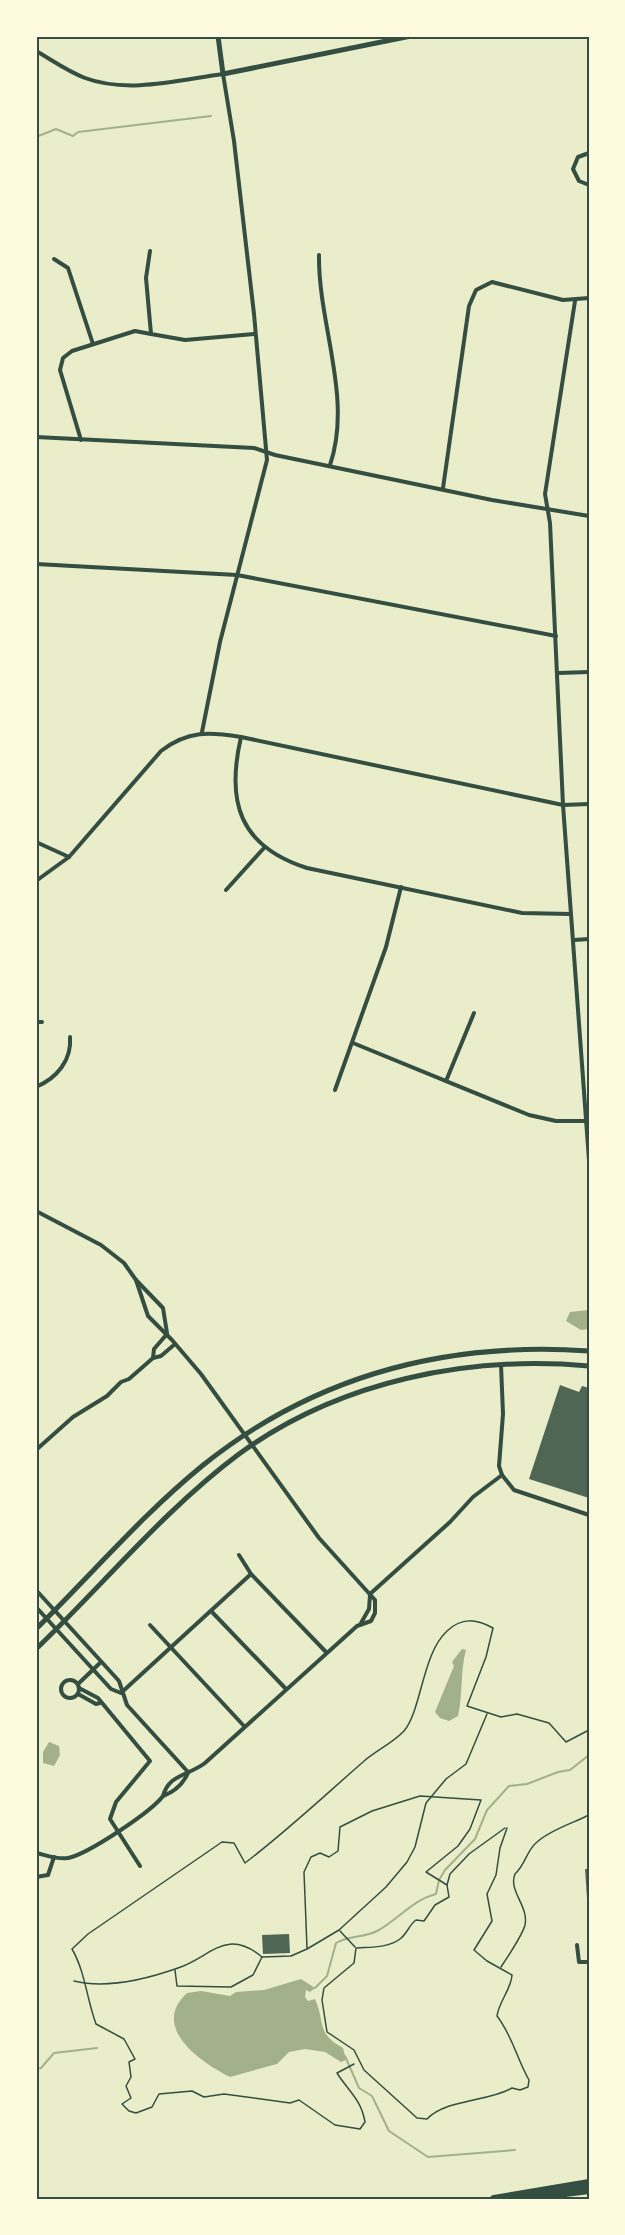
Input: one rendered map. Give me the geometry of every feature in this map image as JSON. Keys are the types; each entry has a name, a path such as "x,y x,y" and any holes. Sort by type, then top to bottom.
{"highway":[{"path":"494,2199 589,2183"},
{"path":"519,2199 589,2190"}],"main road":[{"path":"218,36 223,74 410,36"},
{"path":"36,1629 186,1481 246,1433 270,1418 328,1389 421,1359 494,1351 589,1351"},
{"path":"36,1649 183,1501 254,1445 300,1419 363,1391 434,1372 501,1364 589,1366"}],"street":[{"path":"36,51 79,75 115,85 223,74 234,141 254,314 266,452 265,465 220,642 202,732"},
{"path":"589,153 578,157 573,169 579,181 589,185"},
{"path":"150,251 146,278 151,334"},
{"path":"319,255 319,277 336,393 338,438 330,465"},
{"path":"54,260 68,268 93,344"},
{"path":"443,488 469,306 476,290 480,285 492,282 575,301 589,298"},
{"path":"575,301 545,494 550,523 563,805 589,1160"},
{"path":"81,440 60,370 60,364 67,354 135,331 185,340 254,334"},
{"path":"36,437 254,448 546,510 589,516"},
{"path":"36,564 237,575 556,636"},
{"path":"558,673 589,672"},
{"path":"36,881 69,857 161,751 178,740 202,732 241,737 563,805 589,804"},
{"path":"241,737 234,777 236,793 245,822 264,848 307,868 522,913 570,914"},
{"path":"36,842 69,857"},
{"path":"226,890 264,848"},
{"path":"335,1090 386,946 401,887"},
{"path":"574,940 589,939"},
{"path":"446,1081 474,1013"},
{"path":"36,1022 42,1022"},
{"path":"36,1087 45,1083 63,1066 71,1047 70,1037"},
{"path":"353,1042 543,1120 586,1121"},
{"path":"583,1072 589,1071"},
{"path":"36,1211 111,1251 163,1308 167,1334 154,1349 153,1358"},
{"path":"136,1280 148,1316 156,1327 176,1344 246,1433 319,1538 375,1599 375,1613 371,1621 362,1623"},
{"path":"36,1450 74,1417 107,1396 153,1358 161,1356 176,1344"},
{"path":"501,1364 503,1414 499,1466 502,1474 514,1490 589,1515"},
{"path":"163,1796 166,1786 179,1774 188,1773 205,1763 326,1652 362,1623 369,1610 370,1594 450,1522 473,1497 502,1474"},
{"path":"239,1555 251,1574 326,1652"},
{"path":"121,1693 251,1574"},
{"path":"36,1590 119,1681 121,1693 127,1705 188,1773"},
{"path":"36,1607 111,1689 121,1693"},
{"path":"212,1612 286,1689"},
{"path":"150,1624 244,1726"},
{"path":"78,1695 78,1686 101,1662"},
{"path":"100,1703 78,1695 69,1699 60,1691 66,1681 72,1680 93,1695 100,1703 150,1761 116,1802 110,1819 116,1832 140,1866"},
{"path":"36,1853 54,1857 76,1856 116,1832 163,1796 172,1792 185,1780 188,1773"},
{"path":"36,1877 48,1875 54,1857"},
{"path":"578,1945 579,1962 589,1962"}],"path":[{"path":"354,2064 336,2073 352,2090 364,2112 365,2122 360,2129 335,2125 298,2100 290,2103 224,2094 204,2097 192,2091 159,2094 152,2107 136,2112 129,2111 122,2103 131,2098 126,2086 131,2077 129,2062 135,2059 123,2039 96,2024 82,1983 79,1961 72,1949 88,1934 222,1842 234,1843 245,1863 314,1808 322,1797 403,1731 441,1637 449,1629 467,1620 479,1621 493,1628 486,1657 467,1706 501,1717 517,1714 549,1723 566,1742 589,1730"},
{"path":"74,1981 110,1984 175,1969 220,1945 237,1944 254,1950 262,1957 291,1956 339,1930 386,1887 407,1862 430,1797 446,1779 466,1764 487,1714"},
{"path":"307,1949 304,1872 311,1857 320,1853 329,1857 338,1851 340,1827 372,1811 412,1798 481,1800 470,1829 458,1846 426,1872 447,1885"},
{"path":"501,1968 525,1927 524,1906 514,1888 515,1874 523,1867 527,1854 537,1841 589,1815"},
{"path":"339,1930 356,1948 375,1947 402,1938 409,1925 416,1920 424,1921 435,1905 449,1897 447,1885 450,1874 469,1854 507,1828 500,1848 496,1875 487,1894 492,1921 474,1950 512,1975 512,1981 498,2004 497,2016 507,2029 519,2062 529,2080 528,2087 520,2090 512,2088 494,2097 482,2097 434,2111 427,2119 417,2118 364,2070 354,2050 327,2032 322,2000 324,1988 330,1980 354,1963 356,1948"},
{"path":"175,1969 177,1986 231,1987 253,1975 262,1957"}],"shaded area":[{"path":"589,1310 589,1329 581,1330 566,1321 570,1312"},
{"path":"462,1649 466,1650 460,1708 458,1716 449,1721 440,1718 435,1712 454,1666 452,1662"},
{"path":"49,1742 59,1746 60,1755 54,1766 43,1763 43,1752"},
{"path":"301,1979 315,1988 310,1992 306,1990 305,1997 308,2001 315,1999 325,2032 343,2048 346,2060 341,2062 325,2052 305,2049 289,2052 277,2064 230,2077 193,2053 176,2031 174,2018 177,2006 187,1993 201,1991 230,1996 236,1992 264,1990"}],"building":[{"path":"560,1385 579,1392 582,1386 589,1388 589,1498 529,1479"},
{"path":"585,1869 589,1869 589,1898 587,1898"},
{"path":"289,1934 290,1953 263,1954 262,1935"}],"waterway":[{"path":"36,137 56,129 73,136 78,132 211,116"},
{"path":"315,1988 327,1976 336,1943 377,1931 412,1905 436,1894 439,1880 445,1870 475,1839 487,1810 509,1786 527,1784 558,1772 570,1770 589,1755"},
{"path":"36,2069 41,2068 54,2053 97,2048"},
{"path":"345,2056 359,2088 372,2096 389,2131 428,2157 515,2150"}]}
